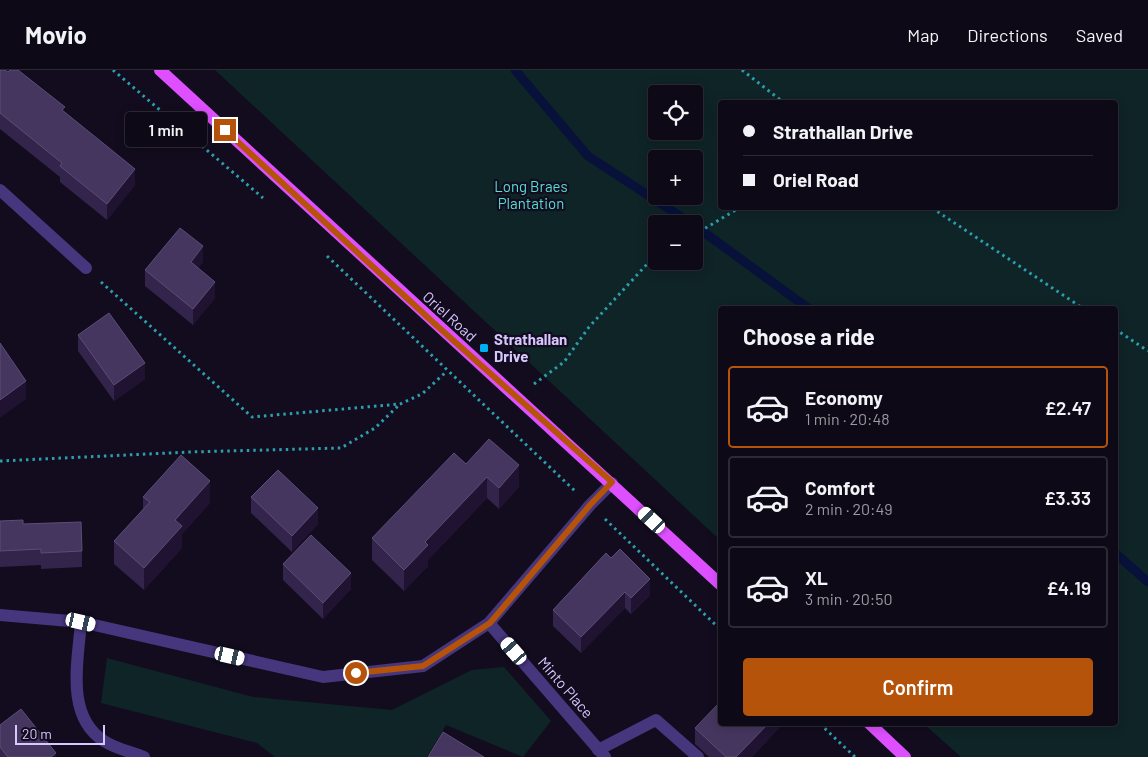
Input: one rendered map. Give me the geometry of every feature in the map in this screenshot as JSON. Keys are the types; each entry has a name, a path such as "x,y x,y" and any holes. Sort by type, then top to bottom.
{"main road":[{"name":"Oriel Road","path":"160,70 428,319 612,482 718,582"},
{"path":"872,726 905,757"}],"street":[{"path":"0,190 86,268"},
{"path":"0,615 81,622 323,677 423,666 490,623 590,505 612,482"},
{"path":"81,622 78,700 84,720 93,733 105,742 144,757"},
{"name":"Minto Place","path":"490,623 602,753 656,720 698,757"}],"path":[{"path":"113,70 265,199"},
{"path":"742,70 781,100"},
{"path":"703,229 736,210"},
{"path":"935,210 1079,306"},
{"path":"322,251 718,627"},
{"path":"535,384 564,362 589,327 648,263"},
{"path":"86,268 252,417 400,404"},
{"path":"1118,331 1148,351"},
{"path":"0,461 190,452 341,448 375,428 400,404 422,394 448,370"},
{"path":"822,726 855,757"}],"green space":[{"name":"Long Braes Plantation","path":"215,70 1148,70 1148,757 961,757 926,726 1118,726 1118,306 718,306 718,538"},
{"path":"107,658 253,697 392,710 472,670 504,667 551,721 523,757 446,725 427,757 275,757 257,743 101,703"}],"building":[{"path":"0,70 8,72 10,70 18,70 65,107 62,110 135,169 107,204 60,166 62,163 0,113"},
{"path":"180,228 203,246 191,262 215,282 193,309 145,270"},
{"path":"109,313 145,363 114,385 78,335"},
{"path":"0,343 26,381 0,400"},
{"path":"489,439 519,465 499,488 487,477 425,542 428,545 404,570 372,538 454,453 466,464"},
{"path":"181,455 210,481 175,520 182,526 144,568 114,541 150,502 143,497"},
{"path":"278,470 318,508 292,536 251,497"},
{"path":"23,520 23,524 81,522 82,551 41,553 41,549 0,551 0,521"},
{"path":"311,535 351,573 323,603 283,564"},
{"path":"620,549 650,579 631,598 625,592 581,637 553,610 606,553 611,558"},
{"path":"718,704 718,726 766,726 736,757 726,757 695,728"},
{"path":"21,709 56,753 51,757 8,757 0,747 0,725"},
{"path":"443,732 484,757 428,757"}],"waterway":[{"path":"515,70 588,156 678,215"},
{"path":"703,232 805,306"},
{"path":"1118,556 1148,582"}],"place":[{"name":"Strathallan Drive","path":"484,348"}],"route":[{"path":"225,130 436,325 612,482 590,505 490,623 423,666 356,673"}]}
